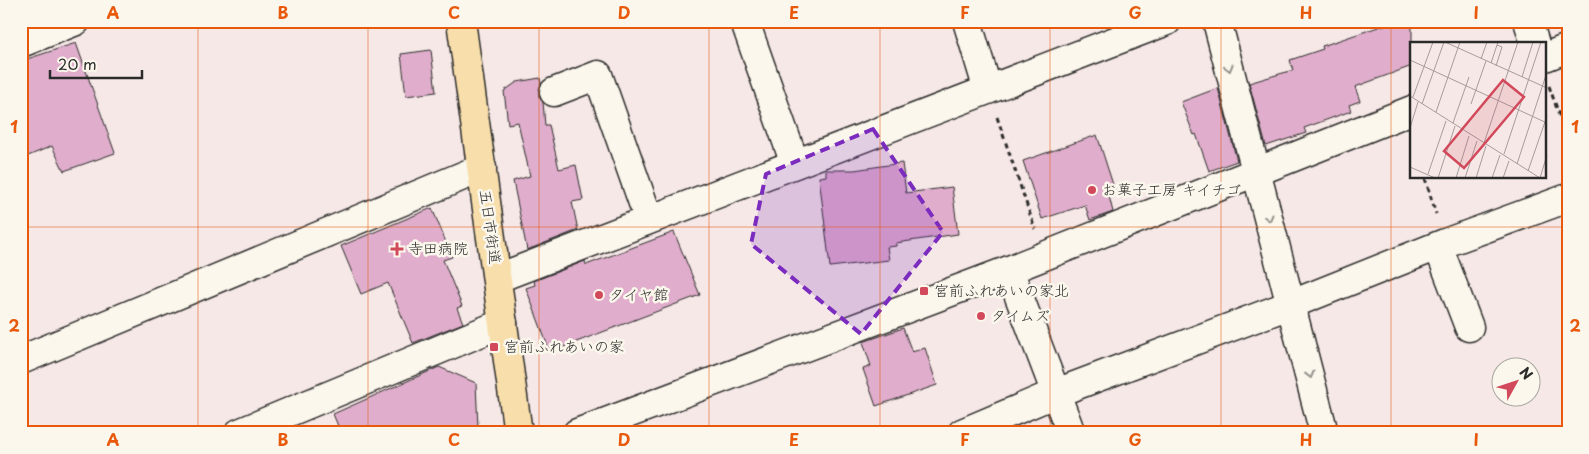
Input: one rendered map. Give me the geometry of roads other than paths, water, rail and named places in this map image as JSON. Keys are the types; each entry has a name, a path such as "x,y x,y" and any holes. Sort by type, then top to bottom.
{"main road":[{"name":"五日市街道","path":"461,21 518,433"}],"street":[{"path":"21,43 76,21"},
{"path":"967,21 988,90"},
{"path":"498,278 1167,21"},
{"path":"1217,21 1324,433"},
{"path":"1528,21 1534,42"},
{"path":"744,22 795,164"},
{"path":"1546,57 1568,48"},
{"path":"554,92 598,75 649,220"},
{"path":"577,433 1009,270 1410,111"},
{"path":"21,360 482,168"},
{"path":"962,433 1056,393 1568,198"},
{"path":"1442,245 1469,327"},
{"path":"1009,270 1071,433"},
{"path":"239,433 503,323"}],"place":[{"name":"お菓子工房 キイチゴ","path":"1092,190"},
{"name":"寺田病院","path":"397,249"},
{"name":"宮前ふれあいの家北","path":"924,291"},
{"name":"タイヤ館","path":"599,295"},
{"name":"タイムズ","path":"981,316"},
{"name":"宮前ふれあいの家","path":"494,347"}]}
